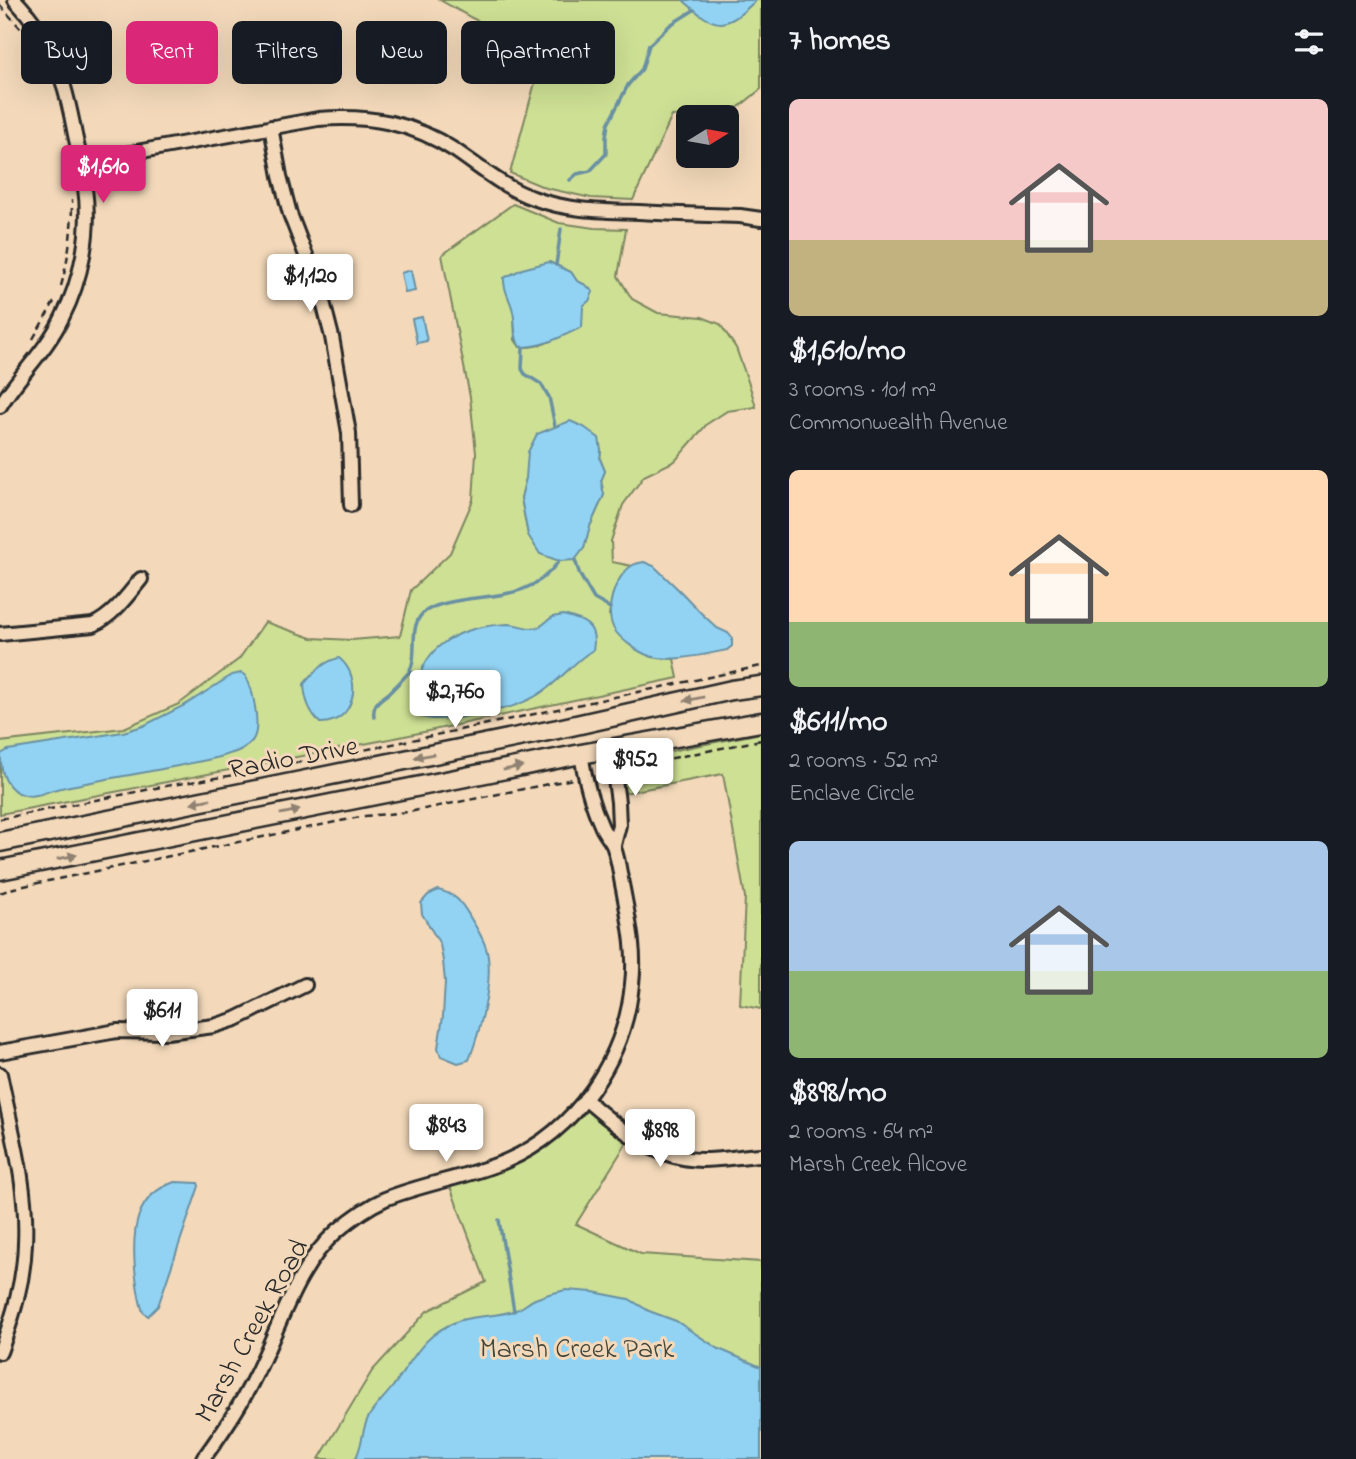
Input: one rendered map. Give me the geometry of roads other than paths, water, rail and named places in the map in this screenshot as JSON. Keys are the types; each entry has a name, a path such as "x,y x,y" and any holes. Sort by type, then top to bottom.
{"main road":[{"name":"Radio Drive","path":"0,842 761,686"},
{"name":"Radio Drive","path":"0,870 581,754 761,722"}],"street":[{"path":"0,406 62,319 83,257 87,210 86,189 70,107 57,62 31,19 15,0"},
{"path":"80,162 318,119 369,118 392,122 435,138 513,189 550,204 595,211 761,219"},
{"path":"271,127 290,214 321,294 332,337 349,433 352,505"},
{"path":"0,634 93,625 115,611 141,579"},
{"name":"Marsh Creek Road","path":"611,750 619,825 614,845"},
{"name":"Marsh Creek Road","path":"204,1459 254,1379 300,1279 334,1234 358,1213 383,1200 476,1173 524,1153 566,1121 598,1082 610,1061 628,1012 633,983 631,930 614,845 603,830 594,809 581,754"},
{"path":"0,1052 117,1031 167,1032 214,1026 236,1019 305,985"},
{"path":"0,1074 22,1180 25,1211 22,1274 16,1306 0,1352"},
{"path":"585,1099 641,1143 670,1156 704,1160 761,1154"}],"water":[{"path":"683,0 756,0 736,18 720,23 703,17"},
{"path":"549,262 571,272 577,281 593,292 583,306 582,327 544,343 520,347 504,278 522,269"},
{"path":"411,270 415,291 405,293 401,273"},
{"path":"422,317 427,341 417,343 412,319"},
{"path":"570,421 599,438 600,459 605,471 601,481 604,495 590,526 584,548 575,560 559,561 540,554 528,535 521,498 528,452 537,434"},
{"path":"644,562 654,566 717,628 728,633 732,638 732,646 727,650 709,654 665,659 643,653 622,639 612,624 612,596 626,570 634,564"},
{"path":"563,615 588,625 593,635 593,650 538,695 507,708 484,713 448,719 420,716 417,690 421,673 427,660 448,640 476,628 492,625 537,628 553,617"},
{"path":"339,658 352,677 352,698 341,716 320,723 308,705 304,684 324,664"},
{"path":"232,675 245,675 251,689 256,727 252,741 238,751 208,760 34,795 18,793 6,780 1,754 8,750 123,732 143,726 185,705"},
{"path":"438,890 453,896 464,907 481,936 488,957 487,995 477,1036 469,1060 458,1063 441,1056 438,1048 445,982 443,961 440,944 422,914 421,903 428,895"},
{"path":"175,1182 198,1183 199,1186 158,1306 148,1316 143,1312 140,1301 134,1255 138,1216 151,1196"},
{"path":"566,1290 629,1299 649,1311 676,1321 719,1349 761,1367 761,1459 355,1459 370,1414 426,1341 458,1321 509,1312 535,1299"}],"waterway":[{"path":"570,180 577,174 590,171 606,154 608,124 628,85 642,69 649,45 670,25 694,10"},
{"path":"556,265 561,229"},
{"path":"523,347 522,369 541,384 549,397 555,426"},
{"path":"575,560 594,599 610,608"},
{"path":"374,717 374,708 378,702 412,666 415,627 424,612 446,603 521,590 535,584 559,561"},
{"path":"409,672 420,675"},
{"path":"499,1220 514,1311"}],"park label":[{"name":"Marsh Creek Park","path":"577,1347"}]}
